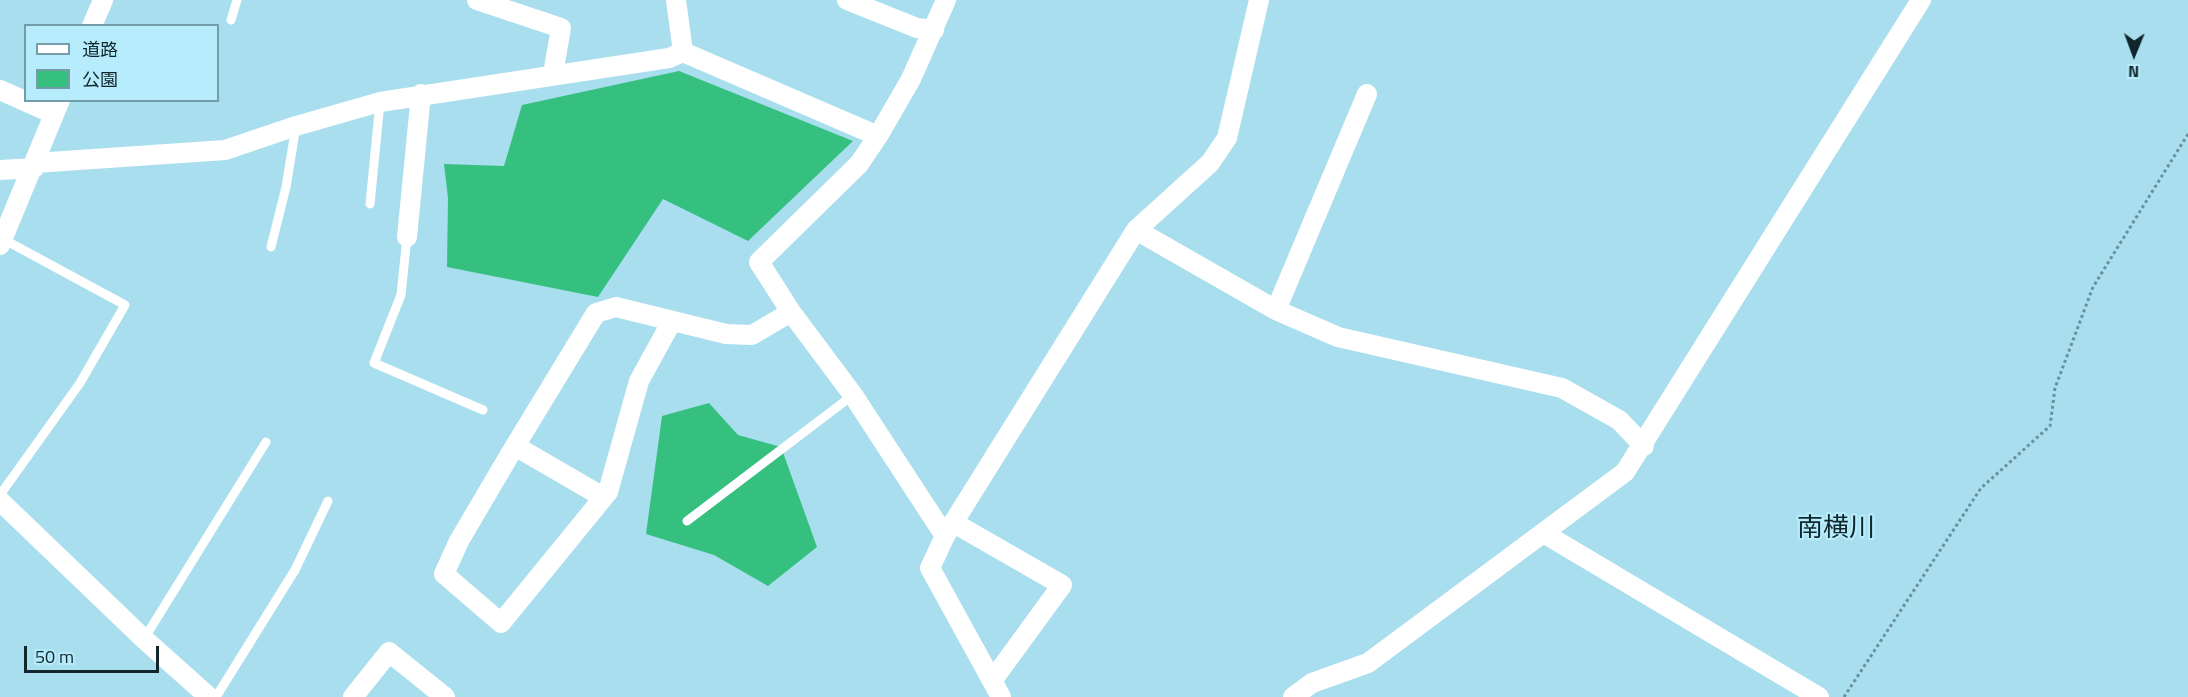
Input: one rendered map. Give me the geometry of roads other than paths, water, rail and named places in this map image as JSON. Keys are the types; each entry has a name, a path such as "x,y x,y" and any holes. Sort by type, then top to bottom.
{"street":[{"path":"93,24 103,0"},
{"path":"477,0 561,28 553,74"},
{"path":"676,0 683,52"},
{"path":"848,0 917,28 934,30"},
{"path":"946,0 911,79 859,164 759,262 791,312 950,529 1062,585 997,689 930,568 950,529 1136,230 1210,163 1227,138 1259,0"},
{"path":"1293,697 1312,683 1368,663 1545,534 1625,472 1644,446 1921,0"},
{"path":"0,170 34,165 225,150 255,142 296,126 380,102 669,58 683,52 878,136"},
{"path":"0,90 24,97"},
{"path":"407,237 421,94"},
{"path":"1276,310 1367,94"},
{"path":"1,242 57,107 40,102"},
{"path":"1136,230 1276,310 1338,337 1562,388 1619,420 1644,446"},
{"path":"672,321 639,381 608,492 501,623 444,574 459,541 596,313 616,307 726,334 752,335 791,312"},
{"path":"515,446 603,497"},
{"path":"0,501 144,639 209,697"},
{"path":"1545,534 1819,697"},
{"path":"353,697 389,652 445,697"}],"lane":[{"path":"231,20 237,0"},
{"path":"370,204 380,102"},
{"path":"271,247 286,187 296,126"},
{"path":"407,237 401,295 374,363 483,410"},
{"path":"0,495 80,383 125,305 1,242"},
{"path":"687,521 853,395"},
{"path":"144,639 266,442"},
{"path":"216,697 295,570 328,501"}],"district":[{"name":"南横川","path":"1836,530"}]}
